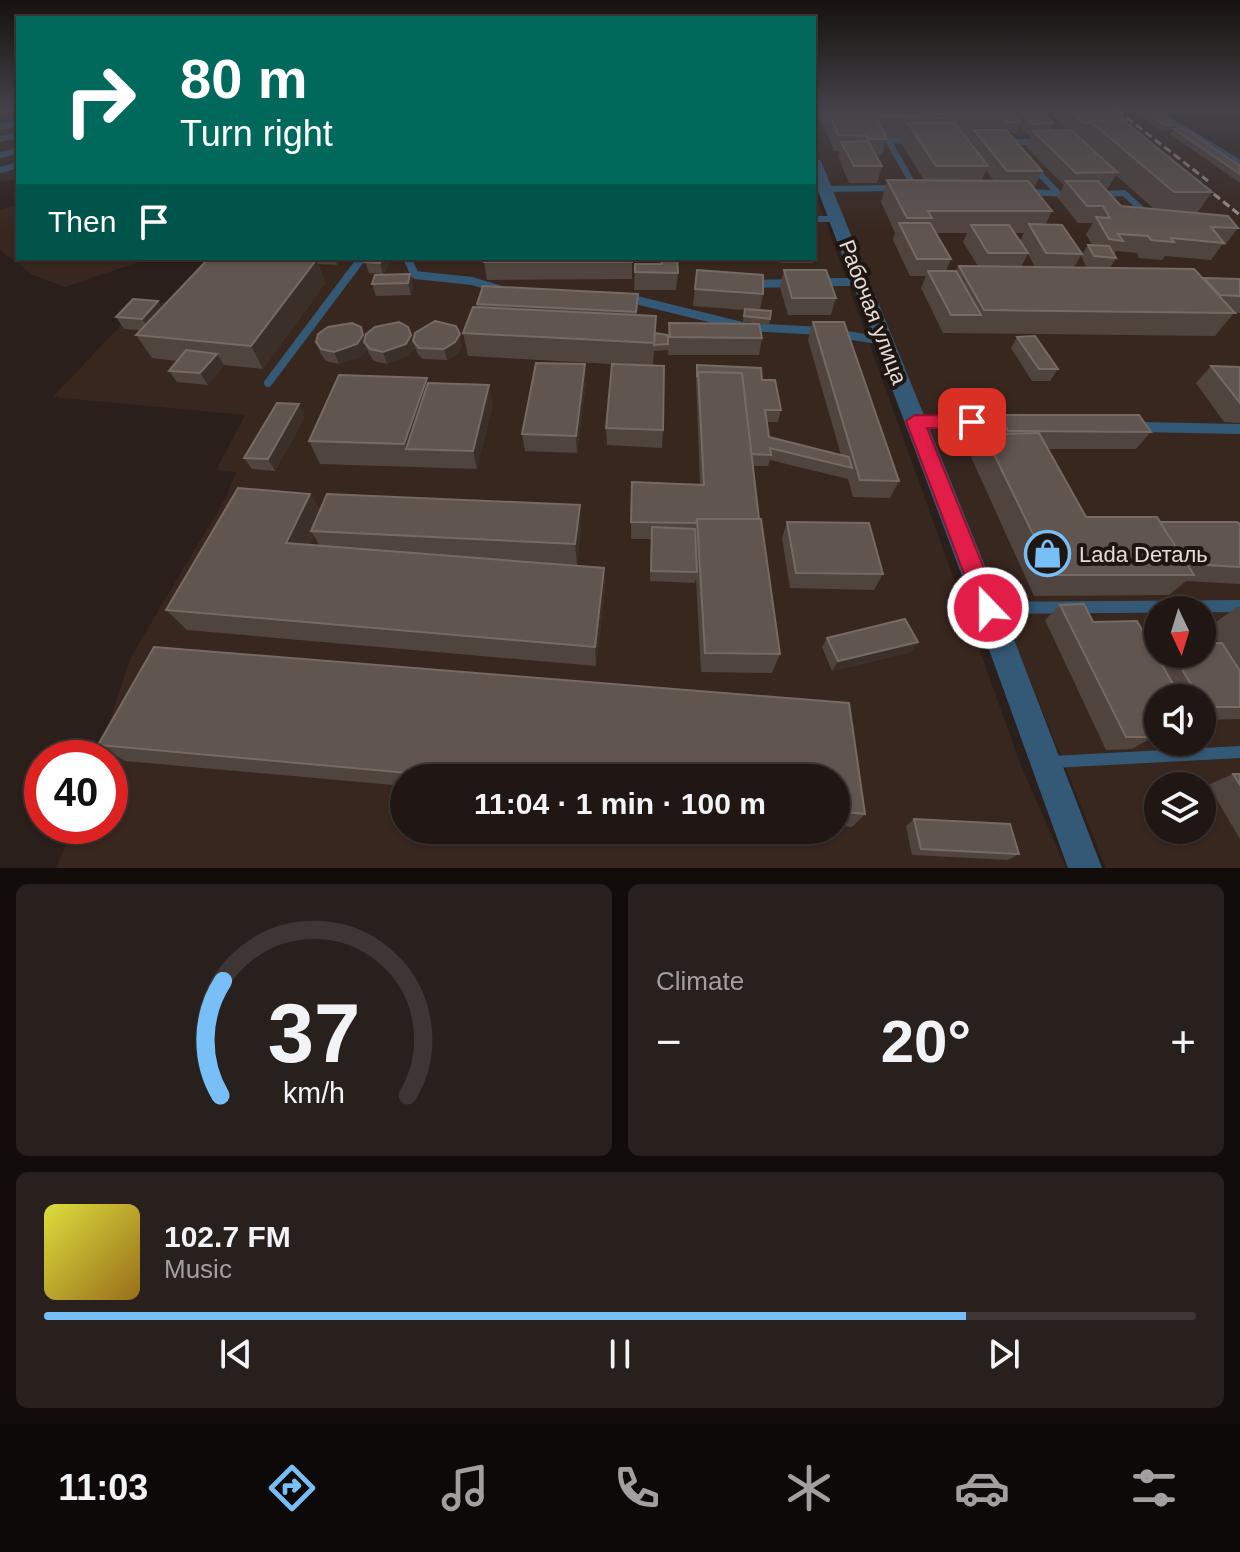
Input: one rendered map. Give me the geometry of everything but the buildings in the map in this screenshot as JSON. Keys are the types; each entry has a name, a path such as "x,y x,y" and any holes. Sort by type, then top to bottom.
{"street":[{"name":"Рабочая улица","path":"816,166 825,189 825,219 861,282 1085,868"}],"lane":[{"path":"894,151 916,190"},
{"path":"1219,151 1240,163"},
{"path":"1028,162 1058,193"},
{"path":"1113,183 1154,220"},
{"path":"825,189 928,191"},
{"path":"1025,192 1076,194"},
{"path":"1088,194 1124,193"},
{"path":"268,383 360,260"},
{"path":"408,260 415,275 472,281 511,293"},
{"path":"741,280 751,284 798,283"},
{"path":"814,283 861,282"},
{"path":"618,296 746,327 817,331 884,341"},
{"path":"915,421 1020,424"},
{"path":"1130,426 1240,429"},
{"path":"1216,607 1240,606"},
{"path":"988,608 1144,609"},
{"path":"1044,762 1240,752"}],"shaded area":[{"path":"0,151 16,151 16,179 0,182"},
{"path":"816,151 1240,151 1240,868 1106,868"},
{"path":"816,196 1022,768 1066,868 56,868 66,844 128,844 128,740 103,740 131,657 226,497 236,472 216,470 245,415 53,397 137,308 172,300 209,260 816,260"},
{"path":"16,205 16,260 145,260 65,287 33,275 0,250 0,210"}],"railway":[{"path":"1169,151 1208,181"},
{"path":"1195,179 1240,215"}],"place":[{"name":"Lada Dеталь","path":"1048,554"}],"route":[{"path":"972,422 915,421 988,608"}]}
